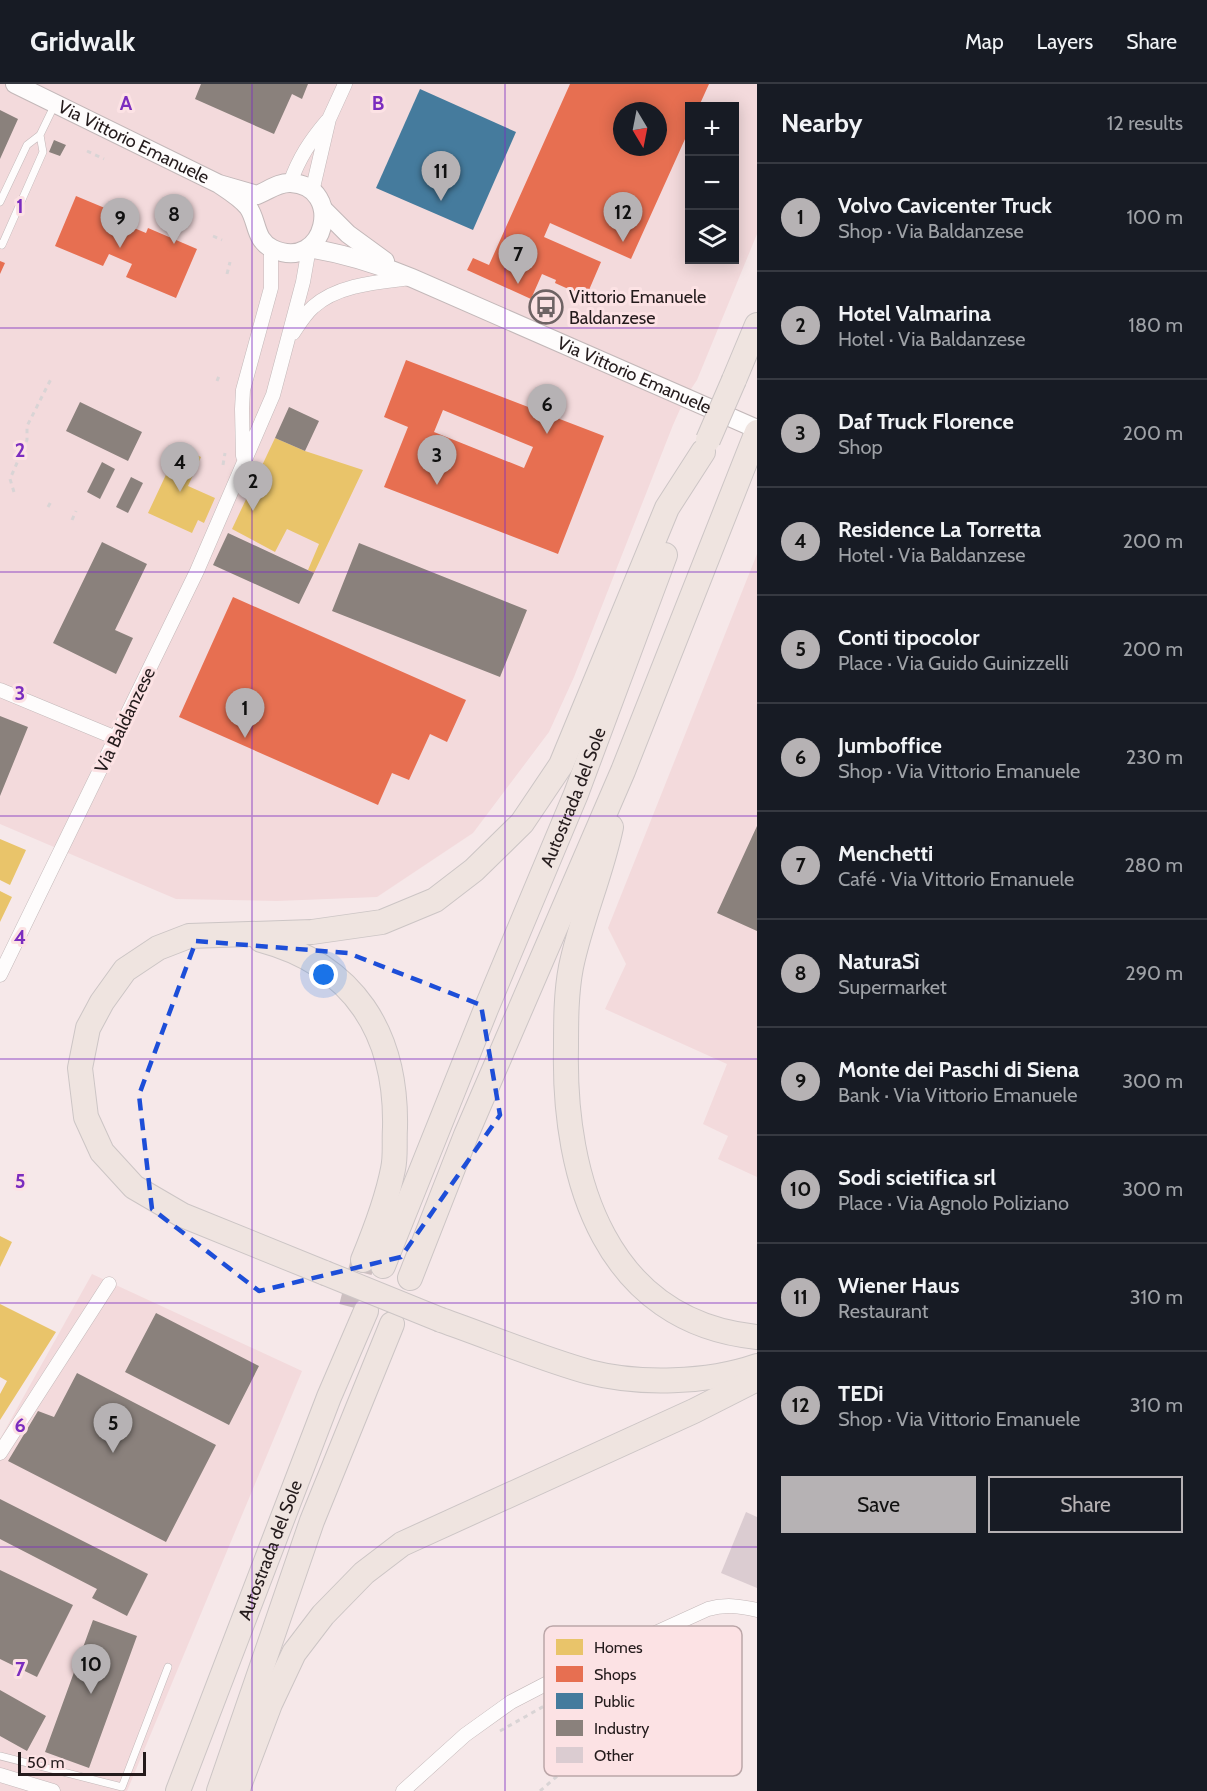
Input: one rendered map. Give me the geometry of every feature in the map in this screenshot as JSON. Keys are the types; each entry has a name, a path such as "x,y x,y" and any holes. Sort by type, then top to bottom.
{"highway":[{"name":"Autostrada del Sole","path":"239,934 283,946 310,958 344,983 364,1008 386,1054 396,1106 394,1167 377,1225 373,1263 486,1009 576,794 706,446 757,325"},
{"name":"Autostrada del Sole","path":"410,1278 466,1135 623,771 754,438"},
{"path":"706,446 667,508 561,765 522,823 474,870 435,900 382,922 312,932 189,936 158,948 125,970 102,1002 88,1028 80,1068 86,1117 102,1152 134,1187 182,1215 441,1320 591,1372 626,1377 693,1379 724,1375 757,1366"},
{"path":"623,771 604,861 581,929 571,968 567,1005 565,1080 568,1115 576,1159 587,1198 604,1238 619,1262 632,1277 657,1298 688,1319 725,1332 757,1337"},
{"name":"Autostrada del Sole","path":"178,1791 329,1396 358,1309"},
{"name":"Autostrada del Sole","path":"219,1791 312,1521 392,1324"},
{"path":"237,1791 270,1704 294,1653 323,1615 364,1573 402,1544 694,1411 757,1379"}],"main road":[{"name":"Via Vittorio Emanuele","path":"15,84 219,184 257,195 276,185 290,183"},
{"path":"290,183 302,185 312,192"},
{"name":"Via Vittorio Emanuele","path":"219,184 248,207 261,240 271,248 284,253 309,248 343,254 412,278 754,438"},
{"path":"254,224 256,204 264,192"},
{"name":"Via Vittorio Emanuele","path":"312,192 323,209 362,244 412,278"},
{"path":"309,248 322,230 323,209"}],"street":[{"path":"312,192 329,119 345,84"},
{"path":"290,183 308,144 329,119"},
{"name":"Via Baldanzese","path":"243,461 243,390 271,288 271,248"},
{"name":"Via Baldanzese","path":"0,975 197,571 273,394 303,282 309,248"},
{"name":"Via Baldanzese","path":"287,342 302,319 314,306 330,296 378,282 412,278"},
{"path":"0,690 116,738"},
{"path":"0,1453 109,1284"},
{"path":"671,1626 722,1605 736,1605 757,1610"},
{"path":"403,1791 465,1735 511,1702 544,1685"},
{"path":"0,1775 53,1791"}],"lane":[{"path":"0,202 27,145 40,135 55,104"},
{"path":"0,244 2,245 43,152 40,135"},
{"path":"0,1755 122,1787 168,1667"}],"path":[{"path":"87,151 104,159"},
{"path":"213,236 222,240"},
{"path":"226,274 230,262"},
{"path":"14,492 10,479 27,440 27,426 52,376"},
{"path":"217,381 219,376"},
{"path":"223,465 225,453"},
{"path":"48,507 52,500"},
{"path":"72,520 76,511"},
{"path":"491,1736 544,1706"},
{"path":"540,1791 557,1776"}],"highlighted area":[{"path":"196,941 348,953 481,1005 500,1115 401,1257 259,1291 152,1209 139,1095"}],"shaded area":[{"path":"0,84 757,84 757,234 697,380 685,398 673,425 574,677 549,732 473,833 377,897 277,901 176,899 0,824"},
{"path":"757,554 757,1177 718,1159 728,1136 703,1124 727,1064 605,1009 626,964 608,928"},
{"path":"92,1274 302,1371 127,1791 0,1791 0,1439"}],"building: Homes":[{"path":"275,438 305,451 363,470 314,573 308,570 319,544 287,529 275,552 232,529"},
{"path":"179,447 201,457 188,486 215,498 204,523 198,520 192,533 148,513"},
{"path":"0,839 26,850 10,885 0,880"},
{"path":"0,891 12,897 0,922"},
{"path":"0,1236 12,1242 0,1267"},
{"path":"0,1304 56,1332 0,1420 0,1394 7,1381 0,1377"}],"building: Shops":[{"path":"570,84 709,84 701,102 685,102 685,139 631,259 550,223 544,237 601,262 586,297 555,283 556,280 542,274 531,299 467,270 473,258 489,265"},
{"path":"76,196 124,216 122,223 146,233 148,228 197,249 176,298 126,277 132,264 109,254 103,266 55,246"},
{"path":"0,261 5,263 0,274"},
{"path":"406,360 604,436 558,554 384,487 408,427 384,417","holes":["443,410 533,447 524,468 434,432"]},
{"path":"233,597 466,700 447,742 430,734 409,780 392,773 378,805 179,717"}],"building: Public":[{"path":"420,89 516,132 473,230 376,188"}],"building: Industry":[{"path":"201,84 308,84 302,99 292,94 274,134 195,99"},
{"path":"0,110 18,119 0,159"},
{"path":"54,140 66,145 60,156 49,152"},
{"path":"80,402 142,432 128,461 66,431"},
{"path":"289,407 319,421 305,451 275,438"},
{"path":"102,462 115,469 100,499 87,492"},
{"path":"131,477 143,483 128,513 116,507"},
{"path":"228,533 314,573 299,604 213,565"},
{"path":"102,542 147,564 115,630 133,638 116,674 53,643"},
{"path":"359,543 527,610 500,677 332,611"},
{"path":"0,716 28,727 0,796"},
{"path":"757,826 757,931 717,913"},
{"path":"156,1313 259,1366 229,1425 125,1372"},
{"path":"77,1373 216,1445 166,1542 8,1461 38,1411 54,1417"},
{"path":"0,1499 148,1574 127,1616 92,1598 97,1589 0,1539"},
{"path":"0,1570 73,1605 37,1677 0,1659"},
{"path":"93,1620 137,1636 89,1768 45,1752"},
{"path":"0,1690 46,1716 27,1751 0,1736"}],"building: Other":[{"path":"746,1512 757,1517 757,1588 721,1573"}],"tunnel":[{"path":"351,1307 363,1260"}],"place":[{"name":"Wiener Haus","path":"441,201"},
{"name":"TEDi","path":"623,242"},
{"name":"NaturaSì","path":"174,244"},
{"name":"Monte dei Paschi di Siena","path":"120,248"},
{"name":"Menchetti","path":"518,284"},
{"name":"Vittorio Emanuele Baldanzese","path":"546,307"},
{"name":"Jumboffice","path":"547,434"},
{"name":"Daf Truck Florence","path":"437,485"},
{"name":"Residence La Torretta","path":"180,492"},
{"name":"Hotel Valmarina","path":"253,511"},
{"name":"Volvo Cavicenter Truck","path":"245,738"},
{"name":"Conti tipocolor","path":"113,1453"},
{"name":"Sodi scietifica srl","path":"91,1694"}]}
